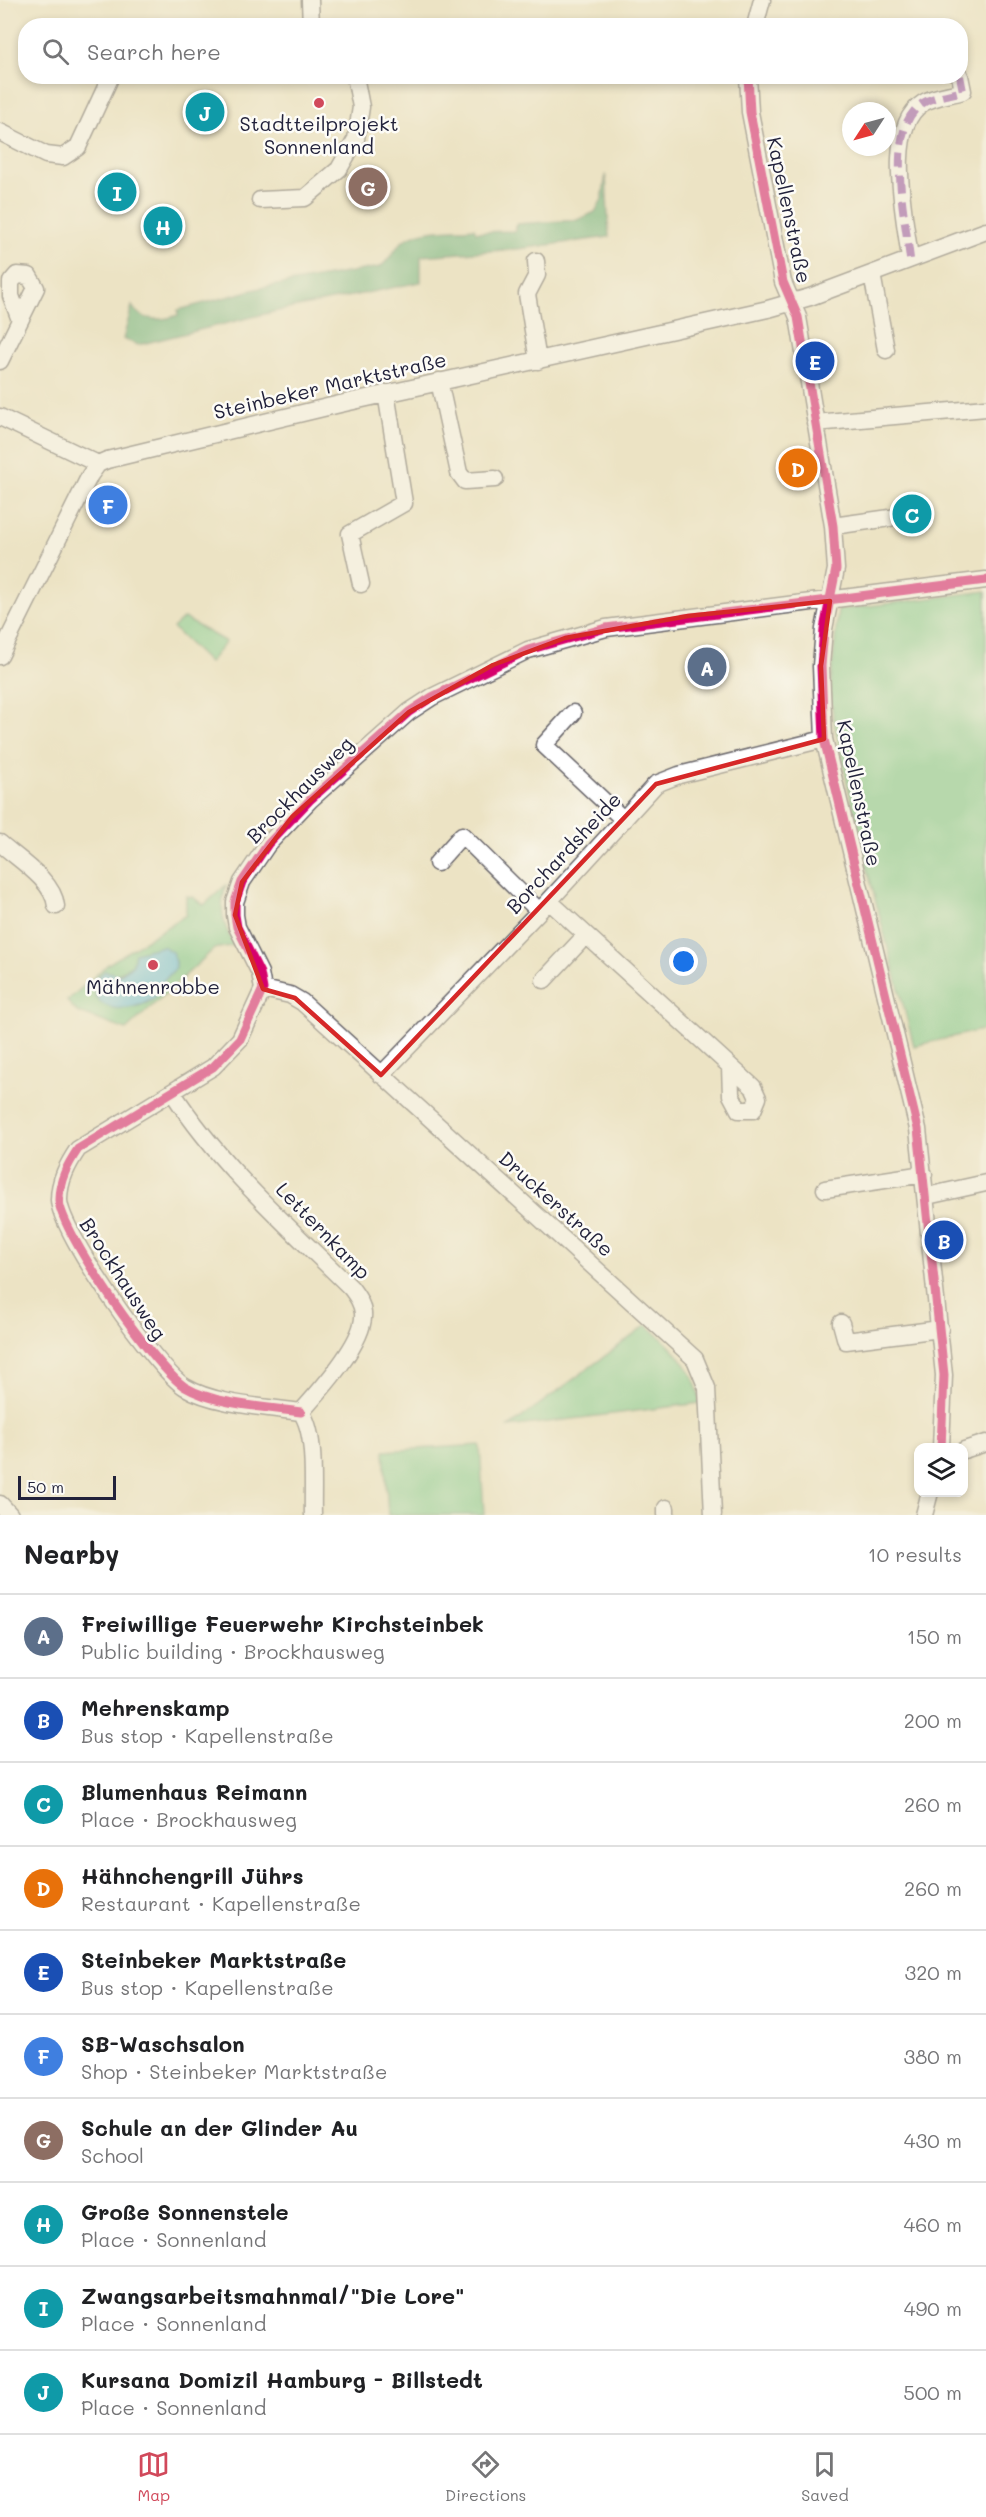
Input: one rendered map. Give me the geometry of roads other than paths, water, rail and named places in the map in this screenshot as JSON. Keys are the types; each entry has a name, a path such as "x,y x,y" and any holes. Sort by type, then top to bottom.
{"street":[{"path":"310,0 311,18"},
{"path":"757,18 762,0"},
{"path":"0,132 46,155 63,157 78,147 107,84"},
{"path":"260,200 305,198 339,169 356,139 361,107 357,84"},
{"name":"Kapellenstraße","path":"749,84 752,122 783,282 798,317 833,526 836,569 821,666 824,739 914,1103 927,1196 944,1375 941,1443"},
{"path":"910,259 899,158 904,125 923,103 963,91 962,84"},
{"name":"Steinbeker Marktstraße","path":"98,464 386,393 768,309 872,274 986,231"},
{"path":"536,261 537,274 527,294 538,361"},
{"path":"872,274 886,350"},
{"path":"0,361 20,320"},
{"path":"439,381 459,473 465,481 495,479"},
{"path":"361,584 350,534 404,503 386,393"},
{"path":"815,423 986,408"},
{"path":"0,417 98,464 0,656"},
{"path":"833,526 890,518"},
{"name":"Brockhausweg","path":"301,1412 208,1397 185,1387 173,1378 149,1352 72,1238 62,1215 59,1199 66,1167 78,1149 213,1067 230,1051 249,1023 262,989 260,973 237,927 235,902 242,882 268,844 292,817 409,712 493,665 565,638 606,628 688,616 830,601 986,580"},
{"path":"573,713 544,745 624,820"},
{"name":"Borchardsheide","path":"381,1075 544,906 656,784 679,774 824,739"},
{"path":"437,863 462,835 544,906 586,935 730,1067"},
{"path":"0,843 48,886 55,896 56,906"},
{"path":"544,980 586,935"},
{"name":"Druckerstraße","path":"262,989 290,995 302,1002 695,1359 707,1388 713,1515"},
{"name":"Letternkamp","path":"173,1093 239,1174 361,1301 364,1315 361,1330 349,1350 301,1412"},
{"path":"825,1189 892,1181 924,1174"},
{"path":"927,1196 986,1183"},
{"path":"841,1323 846,1341 940,1329"},
{"path":"301,1412 307,1420 310,1436 313,1515"},
{"path":"968,1448 986,1443"},
{"path":"924,1515 929,1497"},
{"path":"0,1504 10,1515"}],"water":[{"path":"163,946 173,953 176,968 157,987 155,998 135,1007 124,1008 114,1008 99,1000 95,992 94,980 105,971 120,975 133,964 135,953"}],"railway":[{"path":"117,190 118,195"}],"place":[{"name":"Stadtteilprojekt Sonnenland","path":"319,103"},
{"name":"Kursana Domizil Hamburg - Billstedt","path":"205,112"},
{"name":"Schule an der Glinder Au","path":"368,187"},
{"name":"Zwangsarbeitsmahnmal/\"Die Lore\"","path":"117,192"},
{"name":"Große Sonnenstele","path":"163,226"},
{"name":"Steinbeker Marktstraße","path":"815,361"},
{"name":"Hähnchengrill Jührs","path":"798,468"},
{"name":"SB-Waschsalon","path":"108,505"},
{"name":"Blumenhaus Reimann","path":"912,514"},
{"name":"Freiwillige Feuerwehr Kirchsteinbek","path":"707,667"},
{"name":"Mähnenrobbe","path":"153,965"},
{"name":"Mehrenskamp","path":"944,1240"}]}
